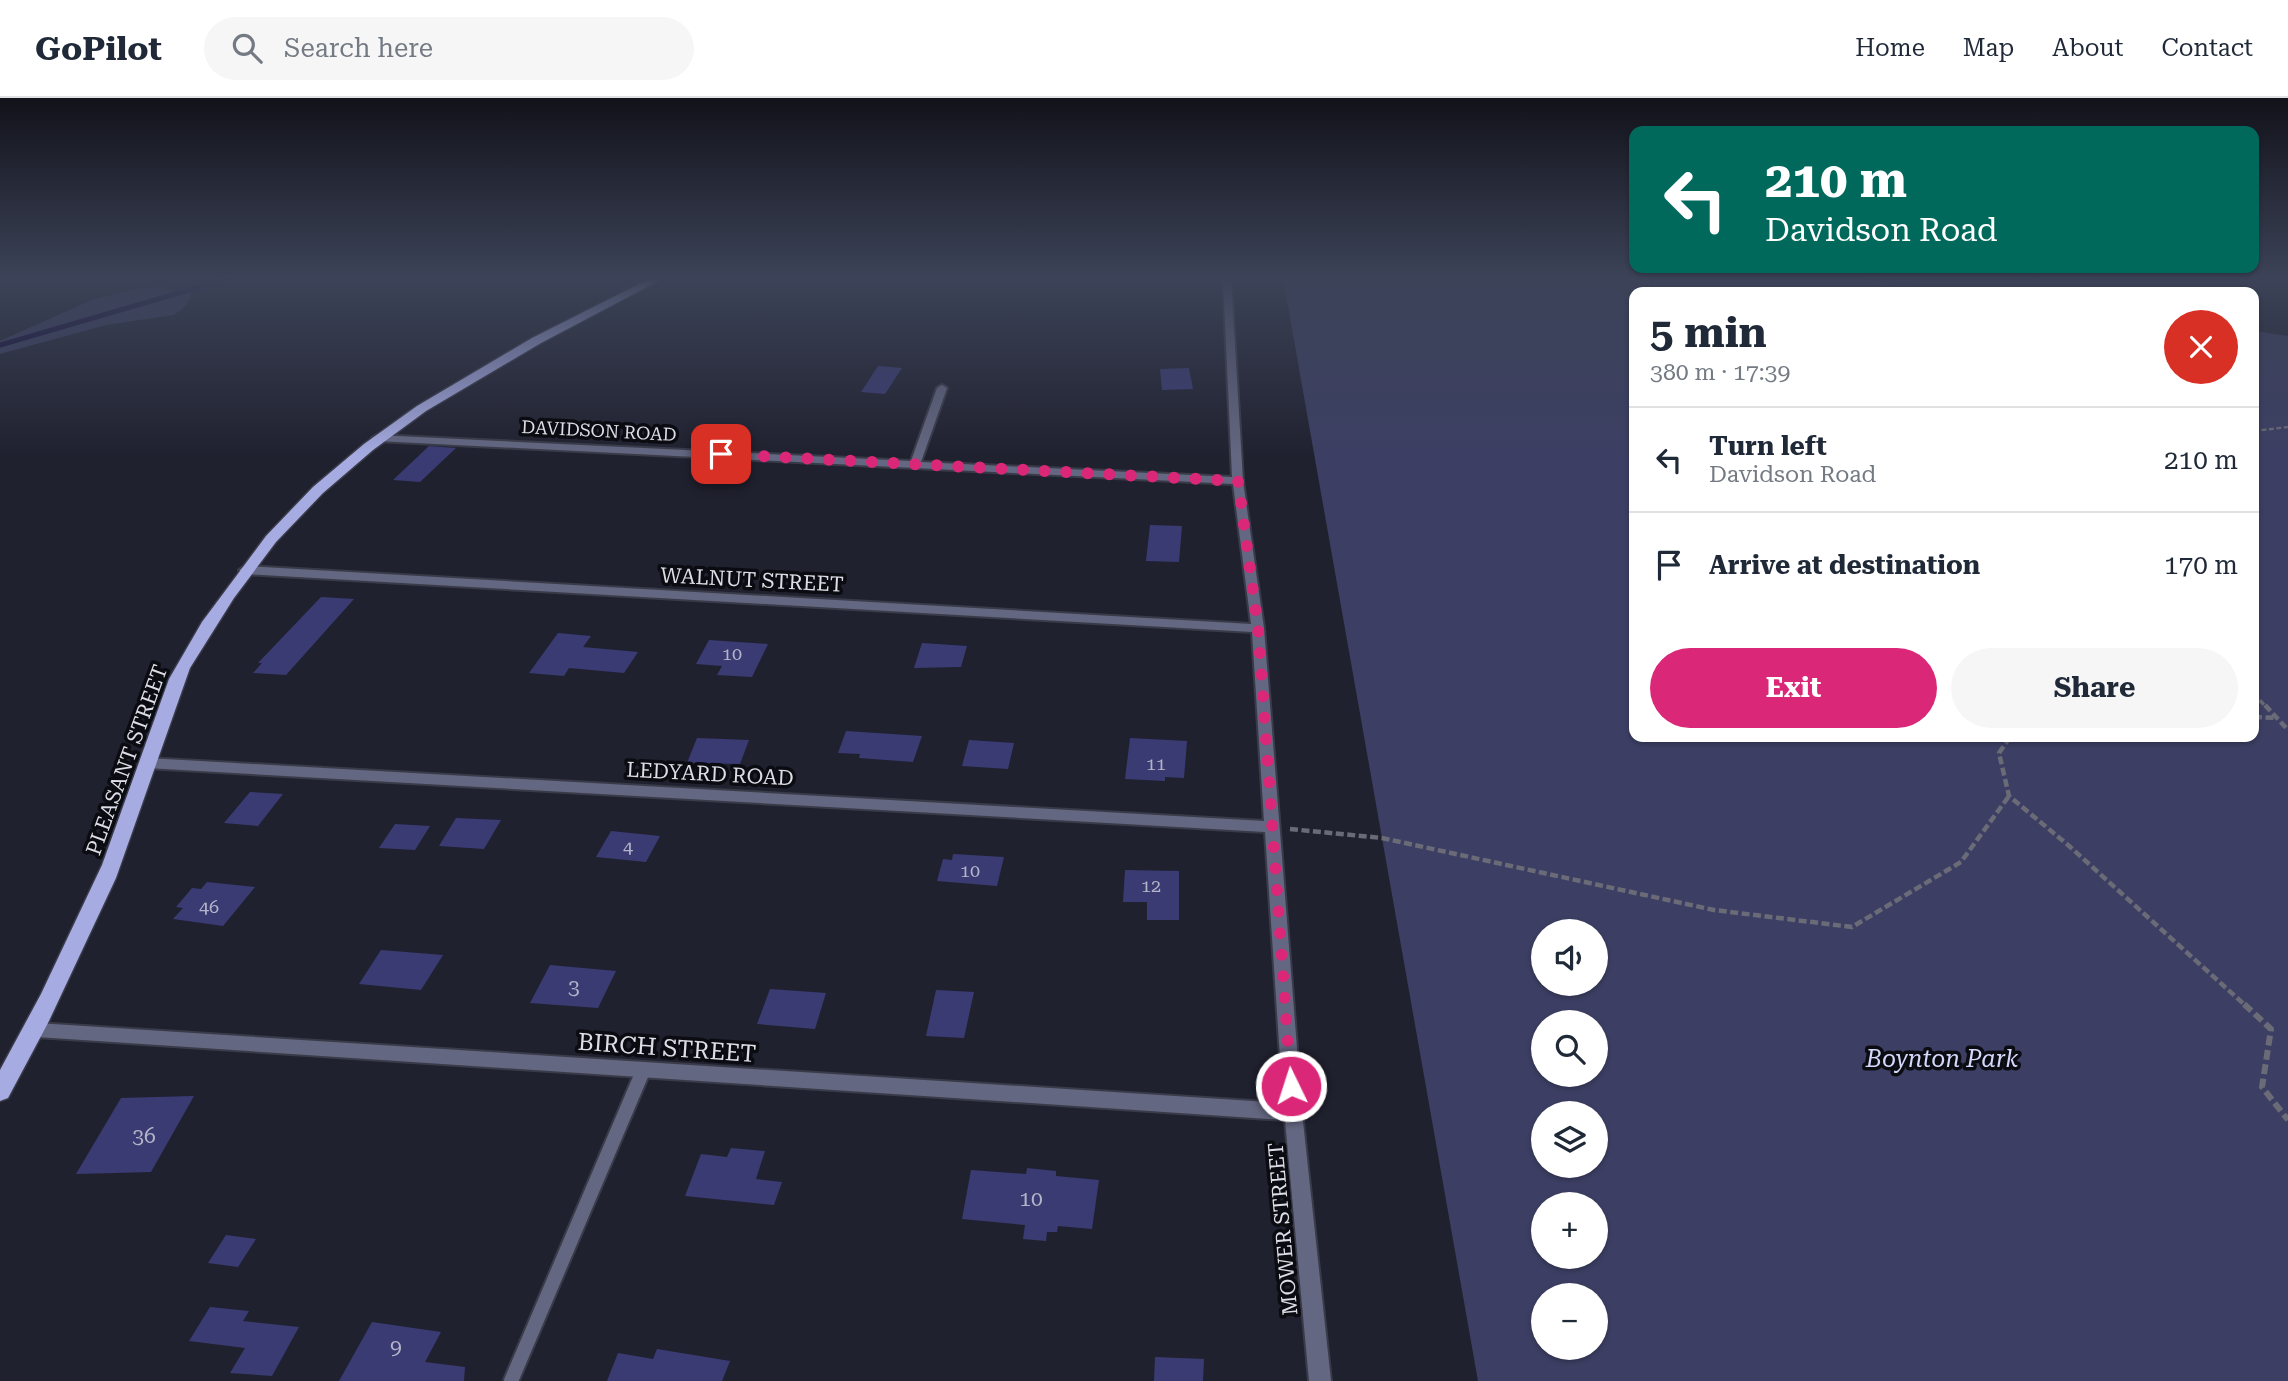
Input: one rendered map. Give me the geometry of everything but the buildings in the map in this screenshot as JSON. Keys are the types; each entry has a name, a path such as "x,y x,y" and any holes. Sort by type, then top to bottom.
{"main road":[{"name":"PLEASANT STREET","path":"0,1091 37,1030 121,841 177,677 203,631 245,570 292,513 335,472 377,438 463,381 545,338"}],"street":[{"name":"MOWER STREET","path":"1230,338 1238,481 1258,628 1293,1112 1320,1381"},
{"path":"915,464 942,388"},
{"name":"DAVIDSON ROAD","path":"377,438 1238,481"},
{"name":"WALNUT STREET","path":"245,570 1258,628"},
{"name":"LEDYARD ROAD","path":"147,763 1271,827"},
{"name":"BIRCH STREET","path":"37,1030 1293,1112"}],"lane":[{"path":"511,1381 643,1071"}],"path":[{"path":"2259,430 2288,427"},
{"path":"2259,699 2288,730"},
{"path":"2259,717 2277,718"},
{"path":"2006,742 1999,752 2009,796 2068,845 2271,1029 2262,1087 2288,1120"},
{"path":"1271,827 1382,838 1714,910 1852,928 1961,862 2009,796"}],"green space":[{"path":"7,338 59,338 0,354 0,341"},
{"name":"Boynton Park","path":"1294,338 1629,338 1629,742 2259,742 2259,338 2288,338 2288,1381 1478,1381"}],"waterway":[{"path":"0,345 24,338"}],"route":[{"path":"721,454 1074,475 1238,481 1258,628 1291,1086"}]}
